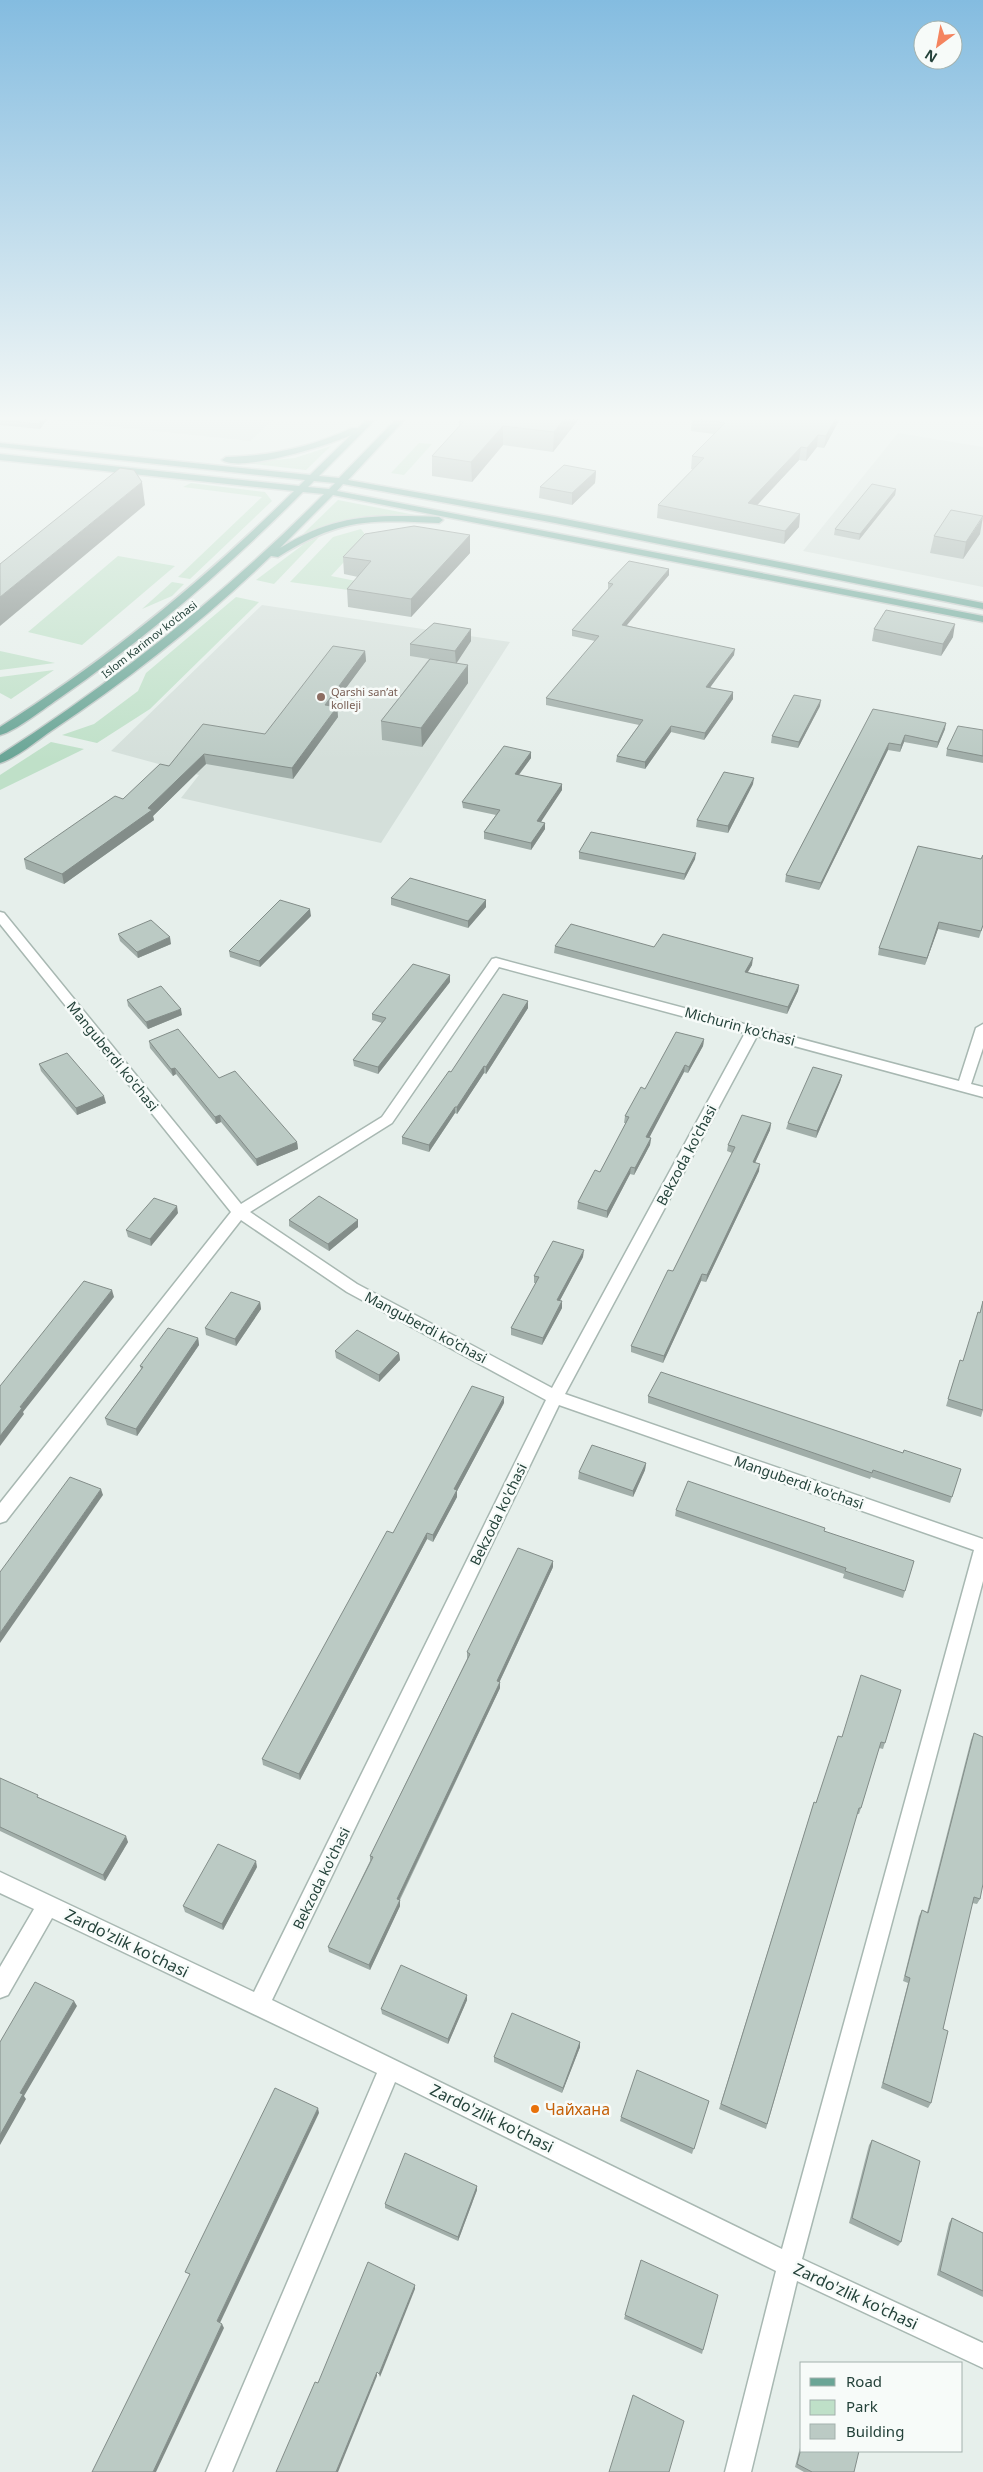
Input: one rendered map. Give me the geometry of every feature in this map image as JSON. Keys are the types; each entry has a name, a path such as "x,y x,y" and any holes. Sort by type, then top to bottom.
{"main road":[{"name":"Islom Karimov ko‘chasi","path":"0,732 116,654 202,584 258,530"},
{"name":"Islom Karimov ko‘chasi","path":"0,760 58,723 124,676 200,615 291,530"},
{"path":"252,568 308,535 321,530"},
{"path":"533,530 983,619"},
{"path":"607,530 983,606"}],"street":[{"name":"Manguberdi ko'chasi","path":"0,916 239,1212 352,1288 555,1397 983,1547"},
{"name":"Michurin ko'chasi","path":"239,1212 387,1120 496,962 983,1092"},
{"path":"964,1086 983,1028"},
{"name":"Bekzoda ko'chasi","path":"258,2006 555,1397 753,1030"},
{"path":"0,1516 239,1212"},
{"path":"738,2472 789,2264 983,1547"},
{"name":"Zardo'zlik ko'chasi","path":"0,1882 390,2068 789,2264 983,2356"},
{"path":"0,1987 48,1905"},
{"path":"219,2472 390,2068"}],"shaded area":[{"path":"820,530 983,530 983,587 803,551"},
{"name":"Qarshi san’at kolleji","path":"262,605 510,642 381,843 181,798 199,775 111,751"}],"green space":[{"path":"227,530 241,530 190,579 178,577"},
{"path":"362,530 367,537 331,576 371,584 363,592 290,582 333,537"},
{"path":"319,537 274,584 256,580 304,544"},
{"path":"118,556 175,566 82,645 28,632"},
{"path":"172,582 184,584 172,596 142,609"},
{"path":"236,597 259,602 150,709 97,743 62,735 94,724 138,691 146,673"},
{"path":"0,651 55,663 0,670"},
{"path":"54,670 11,699 0,693 0,677"},
{"path":"51,742 84,749 0,790 0,775"}],"building":[{"path":"42,530 82,530 0,597 0,564"},
{"path":"387,530 441,530 470,535 411,599 347,589 371,561 343,557 365,534"},
{"path":"842,530 863,530 860,534"},
{"path":"938,530 974,530 966,542 934,536"},
{"path":"629,561 669,569 622,625 735,649 706,687 733,692 705,733 671,726 645,762 617,756 643,720 546,698 599,636 572,630 613,584 608,583"},
{"path":"886,610 955,624 943,644 874,629"},
{"path":"434,623 471,629 455,651 410,644"},
{"path":"333,646 365,651 325,705 337,707 292,768 204,754 148,808 152,810 62,874 24,859 115,796 123,799 160,764 169,766 203,724 265,734"},
{"path":"430,659 468,665 421,728 381,721"},
{"path":"794,695 821,700 799,742 772,736"},
{"path":"873,709 946,723 938,742 905,735 901,745 889,743 821,883 786,875"},
{"path":"958,726 983,730 983,756 947,749"},
{"path":"504,746 531,752 515,774 562,784 537,821 545,823 531,843 484,832 500,810 462,802"},
{"path":"724,772 754,778 728,826 697,820"},
{"path":"591,832 696,853 685,874 579,852"},
{"path":"918,846 981,859 983,855 983,925 981,931 939,922 927,958 879,948"},
{"path":"410,878 486,900 468,921 391,898"},
{"path":"280,900 310,909 259,961 229,951"},
{"path":"151,920 170,937 137,952 118,934"},
{"path":"571,924 654,947 663,934 753,958 745,972 799,985 788,1007 555,946"},
{"path":"413,964 450,975 378,1067 353,1060 386,1018 372,1014"},
{"path":"161,986 181,1009 146,1022 127,1000"},
{"path":"503,994 528,1001 486,1067 484,1066 429,1145 402,1137 449,1071 451,1072"},
{"path":"178,1029 219,1078 235,1071 297,1142 256,1159 220,1115 215,1117 175,1068 171,1069 149,1041"},
{"path":"676,1032 704,1039 689,1067 685,1065 646,1137 651,1138 635,1168 631,1167 607,1211 578,1202 595,1170 600,1172 629,1117 625,1116 641,1087 645,1089"},
{"path":"67,1053 104,1096 76,1108 39,1064"},
{"path":"813,1067 842,1075 817,1131 788,1123"},
{"path":"742,1115 771,1123 753,1162 760,1164 707,1275 702,1274 664,1356 631,1346 668,1270 673,1271 735,1147 728,1145"},
{"path":"319,1196 358,1220 328,1244 289,1220"},
{"path":"154,1198 177,1206 150,1239 126,1230"},
{"path":"553,1241 584,1250 557,1300 562,1301 543,1338 511,1328 539,1277 534,1276"},
{"path":"84,1281 112,1290 20,1407 22,1408 0,1436 0,1386"},
{"path":"231,1292 260,1302 235,1339 205,1328"},
{"path":"983,1301 983,1410 948,1399 960,1360 963,1361"},
{"path":"168,1328 198,1338 136,1429 105,1418 143,1367 140,1366"},
{"path":"357,1330 399,1353 379,1375 335,1351"},
{"path":"661,1372 903,1453 904,1450 961,1469 952,1497 873,1470 872,1473 648,1396"},
{"path":"472,1386 504,1397 454,1489 457,1490 433,1535 427,1533 299,1774 262,1759 387,1531 393,1533"},
{"path":"592,1445 646,1463 633,1491 579,1472"},
{"path":"70,1477 101,1489 0,1633 0,1572"},
{"path":"688,1481 825,1528 824,1531 914,1561 905,1591 845,1571 846,1568 676,1510"},
{"path":"518,1548 553,1561 497,1681 500,1682 397,1899 400,1900 369,1965 328,1947 373,1857 370,1856 470,1654 467,1652"},
{"path":"861,1675 901,1690 885,1743 881,1742 861,1808 859,1808 767,2124 721,2104 814,1802 816,1803 838,1736 842,1737"},
{"path":"974,1733 983,1737 983,1884 980,1899 974,1897 943,2029 948,2031 931,2103 883,2083 910,1978 905,1976 922,1910 928,1913"},
{"path":"0,1778 38,1795 37,1797 126,1836 103,1875 0,1827"},
{"path":"218,1844 256,1861 222,1924 183,1906"},
{"path":"401,1965 467,1995 448,2039 381,2009"},
{"path":"35,1982 74,2001 20,2093 23,2094 0,2135 0,2042"},
{"path":"512,2013 580,2042 563,2088 494,2057"},
{"path":"637,2070 709,2101 694,2149 621,2117"},
{"path":"275,2088 318,2108 217,2321 222,2324 153,2472 92,2472 190,2274 185,2272"},
{"path":"872,2140 920,2161 901,2242 852,2218"},
{"path":"405,2153 477,2186 458,2237 385,2204"},
{"path":"952,2218 983,2233 983,2291 940,2271"},
{"path":"641,2260 718,2295 703,2350 625,2315"},
{"path":"368,2262 415,2285 379,2374 377,2372 336,2472 276,2472 315,2382 318,2383"},
{"path":"633,2395 684,2421 669,2472 609,2472"},
{"path":"800,2452 859,2452 854,2472 812,2472 797,2464"}],"place":[{"name":"Qarshi san’at kolleji","path":"321,697"},
{"name":"Чайхана","path":"535,2109"}]}
